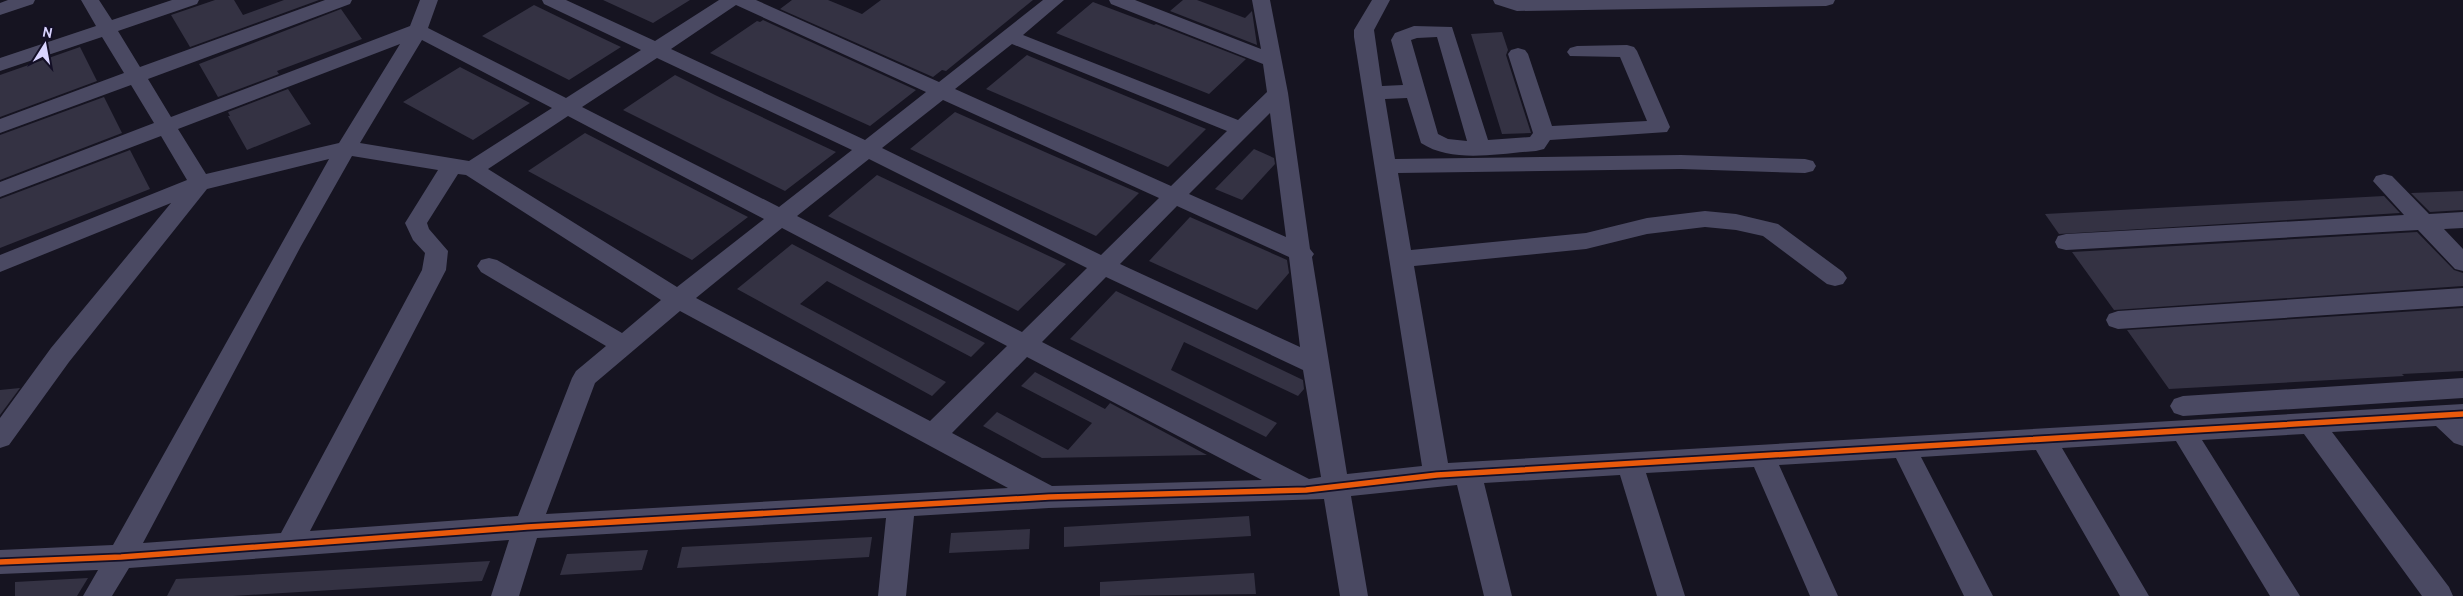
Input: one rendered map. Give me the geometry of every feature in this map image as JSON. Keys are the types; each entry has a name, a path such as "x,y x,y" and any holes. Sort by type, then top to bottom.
{"street":[{"path":"0,8 26,0"},
{"path":"90,0 200,183"},
{"path":"0,65 190,0"},
{"path":"0,126 342,0"},
{"path":"551,0 867,149 1103,266 1315,365"},
{"path":"289,545 434,270 437,251 416,228 416,222 461,168 568,107 732,0"},
{"path":"740,0 943,90 1302,254"},
{"path":"505,596 528,528 585,378 678,298 1055,0"},
{"path":"1118,0 1273,61"},
{"path":"1260,0 1273,61 1302,254 1315,365 1354,596"},
{"path":"1380,0 1364,30 1372,93 1437,475"},
{"path":"1502,0 1517,5 1826,0"},
{"path":"97,596 121,557 346,148 418,30 431,2"},
{"path":"0,190 418,30 1306,490"},
{"path":"1479,146 1445,31 1414,32 1402,36 1401,40 1428,138 1432,142 1448,147 1479,146 1536,144 1544,133"},
{"path":"1010,37 1241,129"},
{"path":"1544,133 1660,127 1627,51 1577,52"},
{"path":"1518,54 1544,133"},
{"path":"1372,93 1415,91"},
{"path":"933,435 1278,93"},
{"path":"0,264 200,183 346,148 461,168 678,298 1048,497"},
{"path":"1384,166 1680,162 1805,166"},
{"path":"2384,181 2463,263"},
{"path":"0,438 60,355 200,183"},
{"path":"1400,259 1586,241 1647,226 1705,219 1736,222 1770,230 1835,278"},
{"path":"2066,242 2463,220"},
{"path":"489,266 623,345"},
{"path":"2118,320 2463,297"},
{"path":"0,562 121,557 528,528 1048,497 1306,490 1334,485 1437,475 2043,439 2183,418 2463,388"},
{"path":"2183,418 2311,423 2452,415 2463,436"},
{"path":"2183,418 2286,596"},
{"path":"2311,423 2439,596"},
{"path":"2043,439 2135,596"},
{"path":"1902,448 1979,596"},
{"path":"1762,456 1824,596"},
{"path":"1630,464 1670,596"},
{"path":"1468,473 1498,596"},
{"path":"892,596 901,506"}],"building":[{"path":"215,0 234,0 243,15 284,0 319,0 190,47 171,15"},
{"path":"603,0 690,0 653,23"},
{"path":"792,0 828,0 862,14 881,0 1033,0 946,71 942,70 933,77 780,9"},
{"path":"1183,0 1197,0 1245,18 1252,11 1257,45 1170,11"},
{"path":"1093,2 1246,59 1209,94 1056,33"},
{"path":"534,5 621,47 569,80 482,36"},
{"path":"341,9 362,39 277,71 279,74 218,97 199,64"},
{"path":"763,20 916,90 870,126 710,53 757,21"},
{"path":"1502,32 1508,50 1506,55 1531,133 1502,134 1471,34"},
{"path":"80,47 97,81 0,117 0,75"},
{"path":"1027,55 1206,129 1168,167 986,89"},
{"path":"460,67 530,103 473,140 403,102"},
{"path":"675,75 836,152 785,191 623,110"},
{"path":"288,89 311,124 247,150 228,116 230,116 228,112"},
{"path":"104,97 122,133 0,180 0,135"},
{"path":"955,112 1139,193 1096,236 910,149"},
{"path":"585,133 748,217 692,260 528,171"},
{"path":"1254,149 1274,158 1275,164 1242,200 1215,189"},
{"path":"130,150 150,189 0,248 0,199"},
{"path":"877,175 1066,264 1018,311 828,216"},
{"path":"2463,191 2463,210 2430,212 2411,193"},
{"path":"2384,196 2400,213 2059,234 2045,214"},
{"path":"1190,217 1287,260 1289,273 1257,310 1149,261"},
{"path":"2417,232 2454,270 2463,273 2463,286 2114,310 2072,252"},
{"path":"792,244 985,343 971,357 827,281 800,304 946,382 932,396 737,289"},
{"path":"1116,291 1303,380 1304,389 1298,396 1184,342 1171,370 1277,423 1266,437 1070,339"},
{"path":"2463,308 2463,371 2402,374 2404,376 2169,389 2127,330"},
{"path":"1035,372 1105,409 1110,403 1207,455 1042,458 983,426 997,412 1068,450 1092,423 1021,386"},
{"path":"20,388 0,415 0,390"},
{"path":"1249,516 1251,536 1064,547 1064,527"},
{"path":"1030,529 1029,549 949,553 951,533"},
{"path":"872,537 869,557 677,568 682,547"},
{"path":"648,550 642,570 560,575 567,554"},
{"path":"490,561 482,581 233,596 167,596 176,579"},
{"path":"1254,573 1256,594 1100,596 1100,582"},
{"path":"88,578 77,596 15,596 15,582"}],"cycle path":[{"path":"0,562 121,557 527,527 1049,497 1306,490 1437,475 2463,414"}]}
